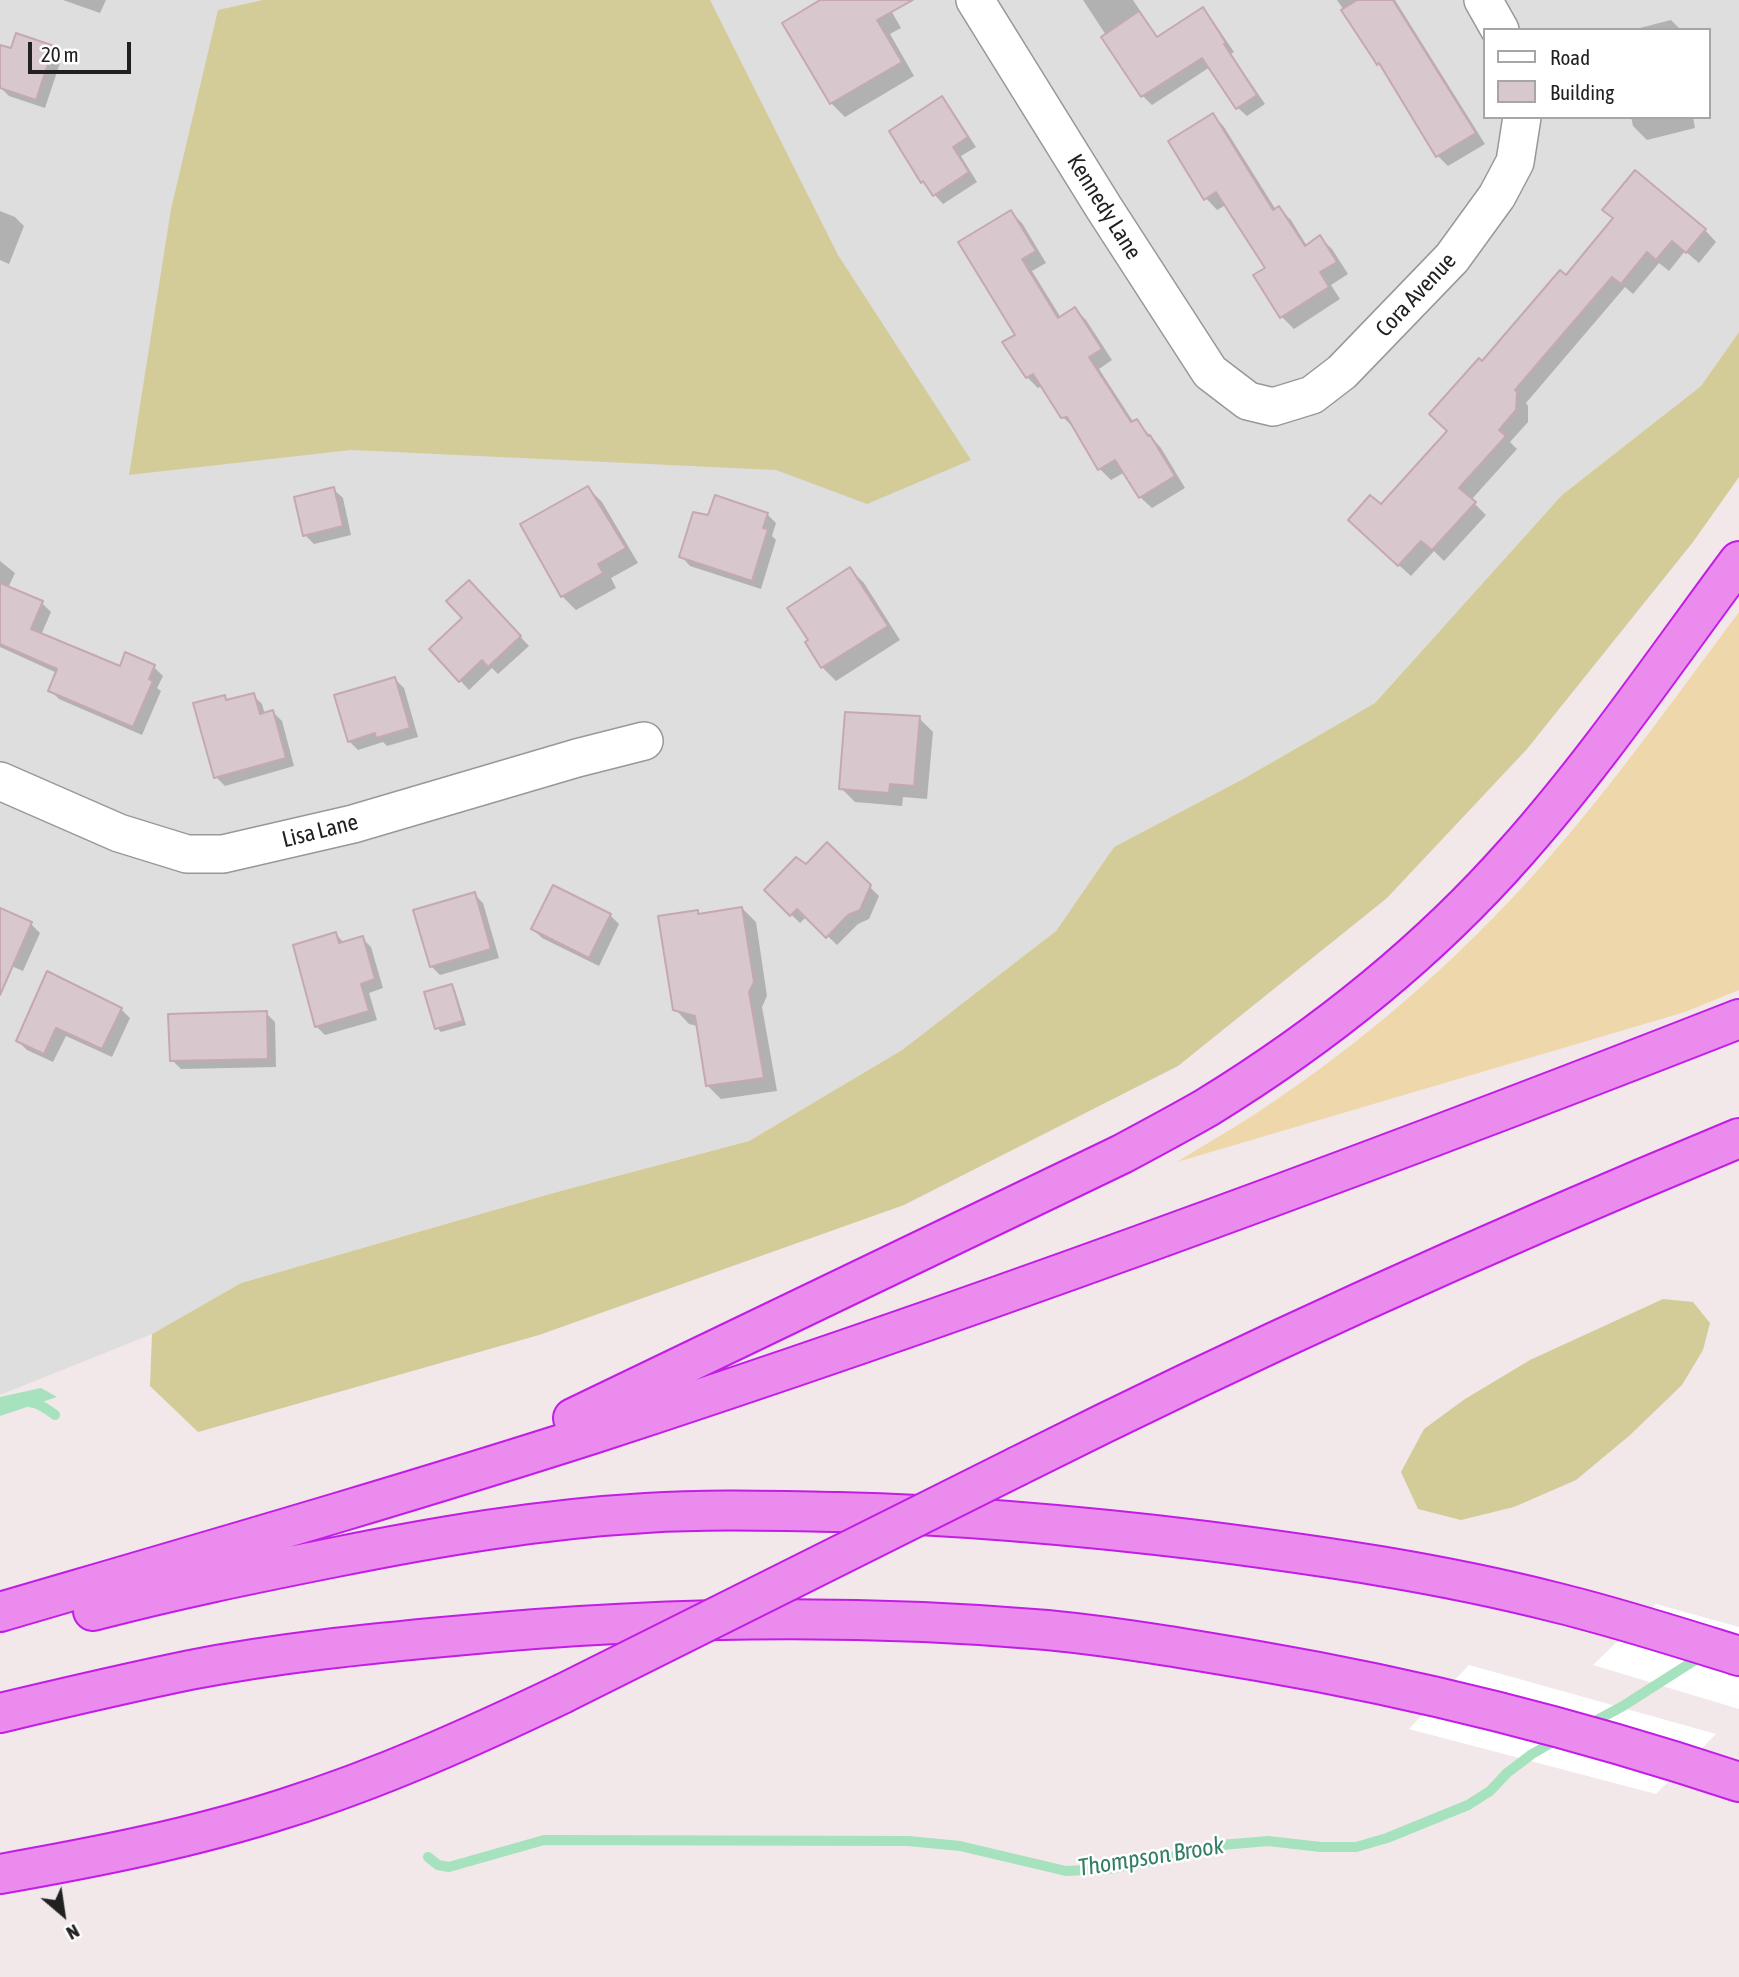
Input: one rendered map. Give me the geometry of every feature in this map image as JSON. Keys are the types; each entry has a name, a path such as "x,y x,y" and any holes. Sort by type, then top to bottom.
{"highway":[{"path":"441,1481 1044,1194 1205,1108 1279,1060 1405,963 1515,853 1559,802 1739,561"},
{"path":"0,1612 441,1481 732,1387 1178,1232 1470,1124 1739,1019"},
{"path":"0,1874 138,1847 286,1808 427,1755 562,1694 1130,1409 1460,1258 1739,1138"},
{"path":"0,1635 171,1591 473,1532 645,1513 725,1510 955,1516 1123,1530 1269,1549 1412,1572 1553,1601 1739,1656"},
{"path":"0,1713 192,1670 301,1652 503,1631 729,1619 927,1623 1048,1630 1163,1644 1351,1676 1440,1696 1739,1782"}],"street":[{"name":"Kennedy Lane","path":"975,0 1210,372 1248,401"},
{"path":"1483,0 1499,28"},
{"name":"Cora Avenue","path":"1248,401 1273,407 1312,396 1361,353 1452,258 1497,196 1515,162 1522,119"},
{"name":"Lisa Lane","path":"0,781 118,834 187,854 223,854 353,824 644,741"}],"shaded area":[{"path":"0,0 1739,0 1739,332 1701,386 1562,495 1375,703 1243,779 1114,847 1056,931 902,1050 749,1141 557,1192 241,1283 152,1334 0,1395"},
{"path":"263,0 710,0 838,255 971,460 867,504 776,470 351,450 129,475 171,209 218,10"},
{"path":"1739,332 1739,477 1693,542 1527,749 1387,898 1178,1066 904,1205 539,1335 198,1432 150,1386 152,1334 241,1283 557,1192 749,1141 902,1050 1056,931 1114,847 1243,779 1375,703 1562,495 1701,386"},
{"path":"1739,612 1739,990 1685,1012 1177,1162 1256,1113 1327,1064 1385,1018 1468,943 1560,845 1651,730"},
{"path":"1663,1299 1693,1302 1710,1323 1703,1350 1682,1385 1629,1436 1576,1480 1514,1507 1461,1520 1418,1509 1401,1472 1424,1429 1465,1399 1530,1360"},
{"path":"41,1388 57,1397 0,1416 0,1397"}],"pier":[{"path":"1656,1604 1739,1627 1739,1709 1593,1665"},
{"path":"1469,1665 1716,1734 1656,1794 1409,1729"}],"building":[{"path":"820,0 913,0 877,20 902,62 830,104 782,23"},
{"path":"1357,0 1393,0 1476,133 1436,157 1379,63 1377,65 1341,10"},
{"path":"1203,7 1257,95 1236,109 1202,58 1141,97 1101,37 1139,11 1157,37"},
{"path":"16,33 54,46 36,100 0,88 0,45 11,48"},
{"path":"942,96 968,137 953,147 969,172 933,196 923,181 921,183 889,131"},
{"path":"1213,113 1273,210 1279,206 1305,246 1320,235 1337,262 1320,272 1329,287 1280,318 1253,275 1265,268 1216,192 1204,200 1168,141"},
{"path":"1635,170 1706,229 1686,253 1672,241 1656,260 1647,252 1621,284 1612,277 1515,390 1516,410 1499,430 1506,436 1459,488 1476,502 1432,550 1421,541 1398,566 1348,520 1370,495 1381,504 1447,431 1429,414 1479,358 1482,361 1560,270 1566,275 1613,218 1602,210"},
{"path":"1011,210 1036,251 1022,259 1058,318 1075,307 1102,349 1089,357 1131,422 1137,419 1175,476 1139,498 1115,460 1098,470 1067,417 1061,418 1033,374 1026,378 1002,342 1015,335 958,242"},
{"path":"588,486 626,548 598,564 603,573 561,597 520,524"},
{"path":"334,487 343,526 303,536 294,497"},
{"path":"715,495 768,513 763,528 768,529 752,581 679,557 693,512 708,515"},
{"path":"850,567 888,626 821,668 805,642 808,640 787,608"},
{"path":"469,580 521,636 488,667 482,660 459,682 429,649 462,618 446,601"},
{"path":"0,583 43,601 31,629 120,666 125,652 155,665 149,679 153,681 133,727 48,691 57,669 0,644"},
{"path":"395,677 410,728 376,738 375,733 348,742 334,695"},
{"path":"254,693 260,714 273,710 286,758 214,778 193,703 225,695 226,700"},
{"path":"845,712 920,716 914,786 890,784 889,793 839,789"},
{"path":"827,842 871,885 860,910 848,915 826,938 797,909 790,916 764,890 796,857 806,864"},
{"path":"553,885 611,914 589,958 531,929"},
{"path":"475,892 491,949 430,967 413,910"},
{"path":"742,907 754,982 749,992 764,1078 706,1086 695,1016 673,1010 658,916 698,910 698,914"},
{"path":"0,908 32,922 0,995"},
{"path":"336,932 339,943 363,936 375,979 361,984 369,1011 315,1027 293,945"},
{"path":"47,971 122,1008 102,1049 56,1028 44,1054 16,1041"},
{"path":"452,984 463,1021 435,1029 424,992"},
{"path":"267,1011 268,1059 170,1061 168,1014"}],"waterway":[{"name":"Thompson Brook","path":"0,1407 29,1402 55,1415"},
{"name":"Thompson Brook","path":"1588,1725 1703,1655"},
{"name":"Thompson Brook","path":"428,1857 438,1865 449,1867 544,1840 908,1841 960,1846 1066,1871 1108,1869 1221,1845 1268,1841 1321,1847 1356,1847 1387,1838 1468,1805 1490,1791 1507,1773 1532,1754 1558,1739"}]}
